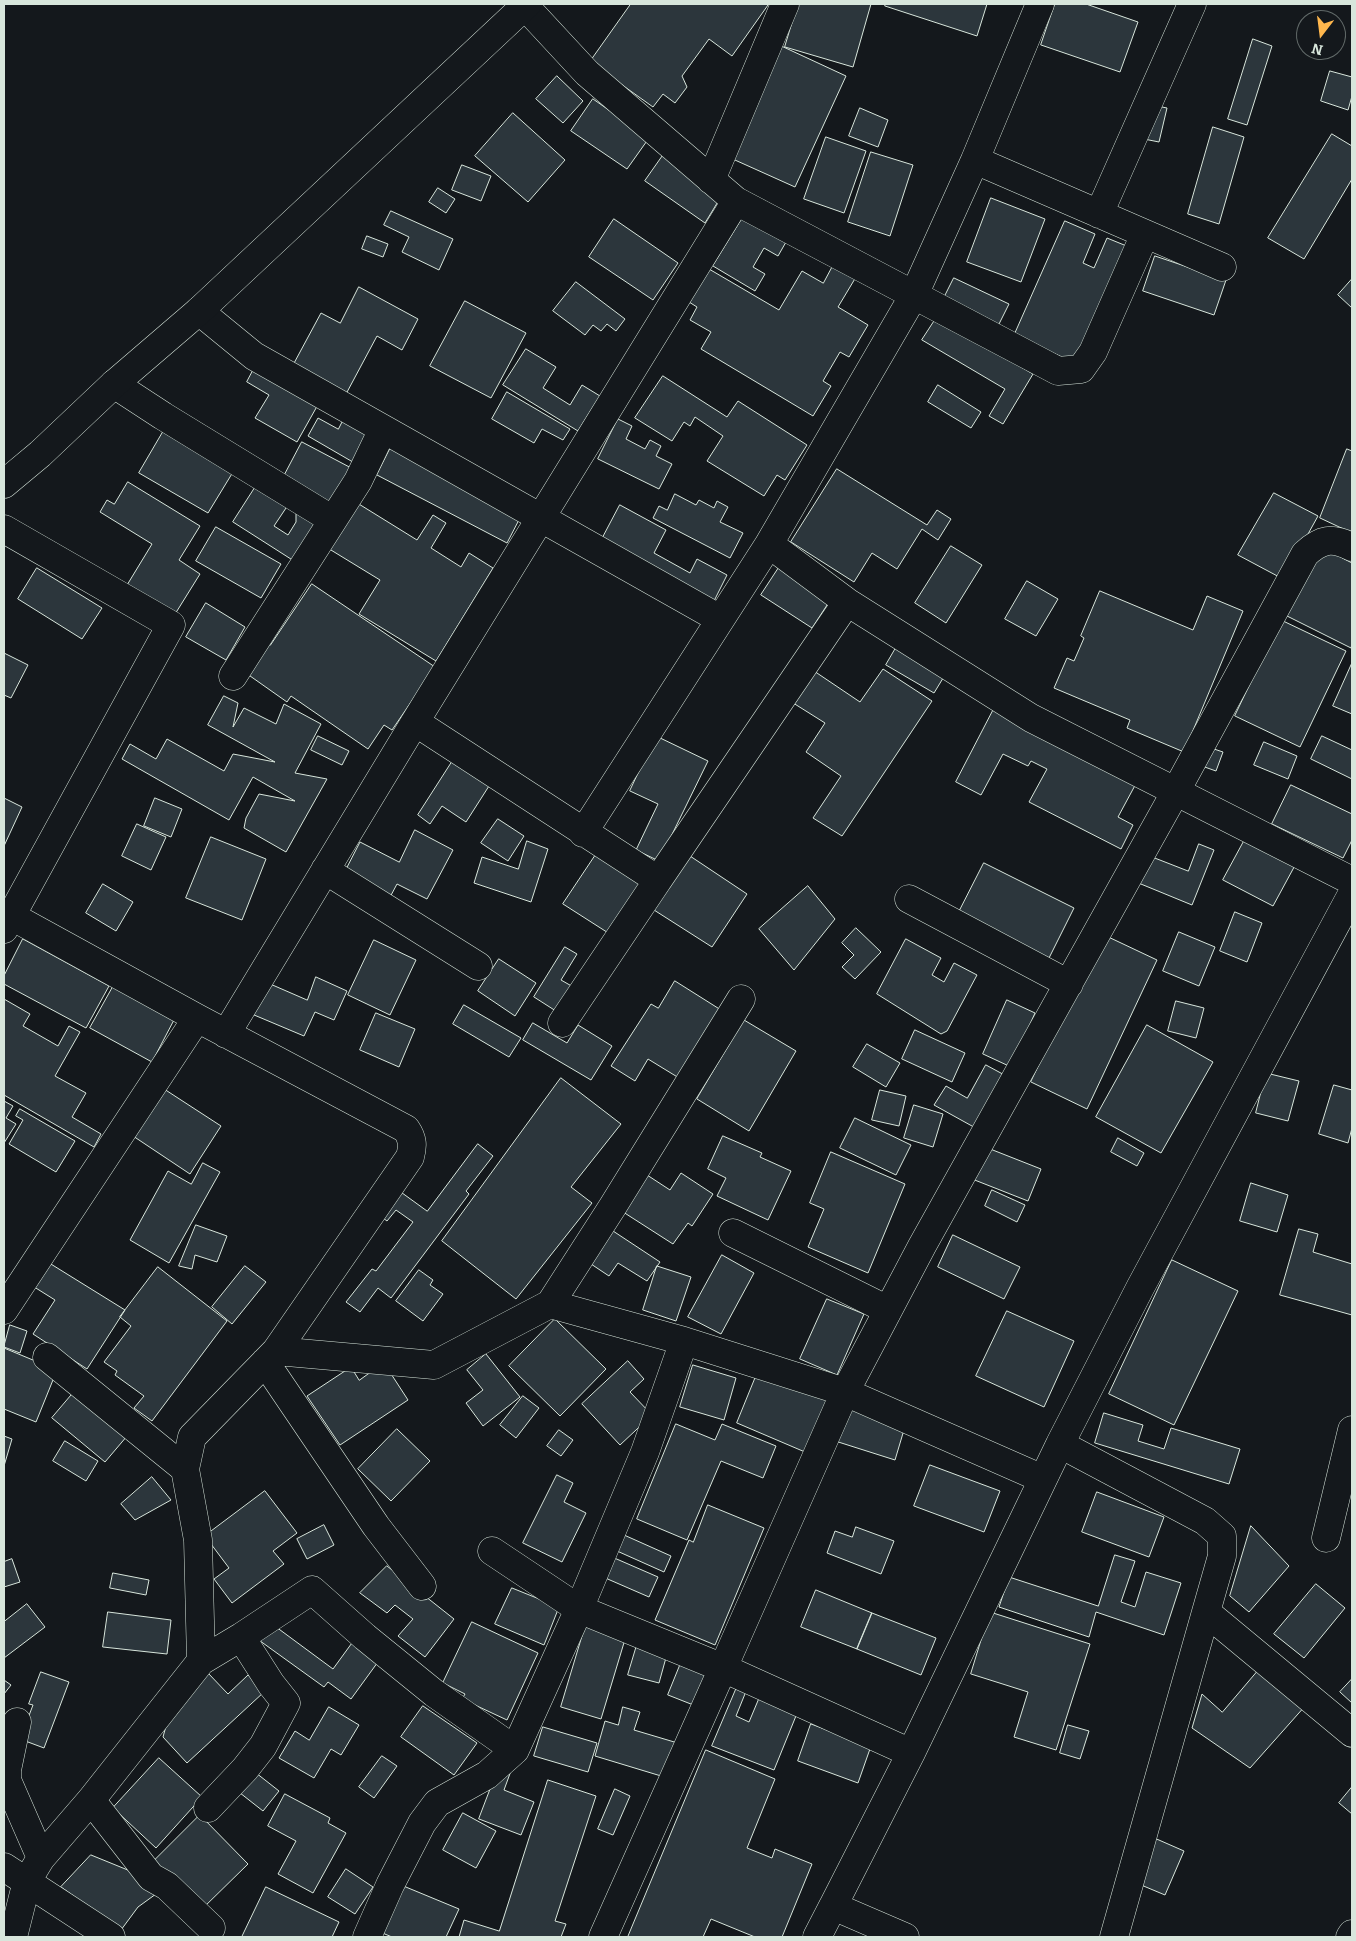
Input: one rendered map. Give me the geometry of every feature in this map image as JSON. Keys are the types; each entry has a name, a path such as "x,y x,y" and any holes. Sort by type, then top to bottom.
{"street":[{"path":"4,484 40,454 114,384 199,311 525,4 587,73 736,200 1058,371 1081,370 1093,352 1145,234"},
{"path":"711,180 785,4"},
{"path":"583,832 769,544 914,295 975,160 1040,4"},
{"path":"1099,214 1192,4"},
{"path":"975,160 1222,267"},
{"path":"226,1034 415,722 736,200"},
{"path":"199,311 254,356 720,619"},
{"path":"114,384 333,520"},
{"path":"232,676 358,481 383,429"},
{"path":"4,529 171,625 6,919 197,1018 406,1130 412,1137 410,1157 270,1356 192,1437 185,1469 198,1540 201,1661"},
{"path":"603,1937 845,1392 922,1246 1176,791 1305,554 1316,544 1329,540 1352,547"},
{"path":"769,544 847,602 1031,718 1352,881"},
{"path":"562,1023 847,602"},
{"path":"415,722 658,880"},
{"path":"325,870 478,966"},
{"path":"817,1937 911,1753 1060,1444 1140,1288 1352,894"},
{"path":"909,899 1069,984"},
{"path":"270,1356 434,1365 550,1304 741,999"},
{"path":"4,1310 197,1018"},
{"path":"733,1233 888,1310"},
{"path":"550,1304 684,1341 845,1392 1043,1480"},
{"path":"367,1937 418,1831 437,1802 487,1775 515,1750 579,1609 646,1452 684,1341"},
{"path":"270,1356 376,1526 422,1586"},
{"path":"47,1358 185,1469"},
{"path":"1326,1538 1352,1430"},
{"path":"1060,1444 1205,1521 1222,1536 1222,1556 1114,1937"},
{"path":"492,1551 579,1609 723,1668 911,1753"},
{"path":"13,1937 26,1881 41,1858 91,1800 201,1661 312,1590 365,1637 434,1693 515,1750"},
{"path":"1206,1612 1352,1733"},
{"path":"208,1808 245,1769 263,1746 286,1703 271,1684 241,1637"},
{"path":"17,1722 7,1770 7,1780 41,1858"},
{"path":"91,1800 151,1877 167,1886 211,1928"},
{"path":"4,1868 112,1937"},
{"path":"833,1906 905,1937"}],"building":[{"path":"631,4 768,5 732,56 709,39 682,76 687,87 675,103 663,94 653,107 590,62"},
{"path":"798,4 871,4 853,67 785,47"},
{"path":"886,4 987,4 977,36 885,6"},
{"path":"1055,4 1086,4 1138,22 1120,72 1041,45"},
{"path":"1253,39 1272,46 1247,125 1228,119"},
{"path":"777,44 846,76 795,187 726,156"},
{"path":"1330,71 1352,77 1352,96 1348,110 1321,101"},
{"path":"557,76 583,101 563,123 536,99"},
{"path":"593,99 649,138 627,169 571,131"},
{"path":"1152,105 1167,108 1159,142 1144,139"},
{"path":"860,108 888,120 878,147 849,136"},
{"path":"513,113 565,160 528,202 475,156"},
{"path":"1213,127 1244,137 1219,224 1188,214"},
{"path":"1332,134 1352,146 1352,179 1304,259 1268,238"},
{"path":"826,137 866,151 844,213 804,199"},
{"path":"871,152 913,165 890,236 848,222"},
{"path":"664,154 722,195 705,223 645,181"},
{"path":"462,165 491,176 481,201 452,190"},
{"path":"438,188 455,199 446,213 429,202"},
{"path":"991,198 1045,219 1021,282 967,262"},
{"path":"748,209 790,235 778,256 764,248 753,267 765,274 755,291 713,266"},
{"path":"391,211 453,239 439,270 402,252 409,237 384,225"},
{"path":"614,219 678,263 653,300 589,257"},
{"path":"1065,221 1095,234 1083,263 1094,268 1107,238 1129,247 1078,364 1014,336"},
{"path":"367,236 388,244 383,257 362,249"},
{"path":"1155,256 1226,280 1214,315 1143,291"},
{"path":"834,264 856,277 838,307 868,325 849,357 840,352 823,381 831,386 813,416 701,349 711,332 690,320 697,307 689,302 709,269 779,310 802,271 823,283"},
{"path":"954,278 1009,304 998,326 943,300"},
{"path":"1352,279 1352,308 1338,295"},
{"path":"576,282 625,319 616,331 607,324 601,331 593,325 585,335 553,311"},
{"path":"359,287 418,319 402,350 377,336 346,394 293,365 321,313 340,323"},
{"path":"465,301 526,333 491,398 430,366"},
{"path":"937,317 1033,374 1003,424 989,416 1005,389 922,340"},
{"path":"526,349 556,367 543,388 570,405 582,385 600,396 578,431 503,385"},
{"path":"256,365 320,401 297,442 255,418 269,395 247,382"},
{"path":"663,376 727,417 738,401 807,445 785,480 777,475 764,496 707,461 723,436 695,417 690,426 684,422 672,441 635,418"},
{"path":"938,385 981,412 971,428 928,402"},
{"path":"507,392 570,429 563,440 542,429 534,443 492,419"},
{"path":"346,415 376,433 358,465 308,436 318,418 338,429"},
{"path":"618,419 632,426 626,439 645,449 650,440 661,446 656,456 672,464 659,489 598,459"},
{"path":"163,432 233,472 208,513 139,473"},
{"path":"302,442 355,470 335,508 282,480"},
{"path":"391,447 522,514 507,543 377,475"},
{"path":"1347,449 1352,451 1352,533 1320,518"},
{"path":"837,469 927,525 937,510 951,519 938,540 922,529 897,569 872,553 854,582 791,542"},
{"path":"128,482 200,526 179,560 200,574 172,619 124,590 152,544 100,512 107,500 114,504"},
{"path":"258,483 290,502 274,526 288,535 296,522 296,508 320,523 294,561 233,522"},
{"path":"1274,493 1318,516 1283,579 1238,555"},
{"path":"675,494 696,505 699,500 714,508 717,501 728,507 720,522 743,533 730,558 653,518 659,506 667,510"},
{"path":"354,501 417,540 433,515 446,523 431,548 461,567 469,553 493,568 436,661 359,614 380,580 326,547"},
{"path":"620,505 666,530 654,553 690,573 697,559 727,575 713,603 601,541"},
{"path":"216,527 281,564 261,598 196,561"},
{"path":"951,546 982,565 946,623 915,603"},
{"path":"1321,547 1352,563 1351,648 1287,616"},
{"path":"780,566 831,599 812,628 761,595"},
{"path":"37,568 102,608 82,639 18,599"},
{"path":"1027,581 1058,599 1036,636 1005,619"},
{"path":"312,584 435,667 392,730 384,725 368,749 291,696 287,702 243,671 263,641 270,645"},
{"path":"1100,591 1193,630 1207,596 1243,611 1184,752 1127,728 1130,720 1054,688 1067,658 1074,661 1084,638 1081,636"},
{"path":"206,603 245,627 226,660 186,637"},
{"path":"1281,620 1346,651 1300,747 1235,716"},
{"path":"900,641 948,670 934,693 886,665"},
{"path":"4,653 28,665 11,698 4,695"},
{"path":"1352,663 1352,714 1333,706"},
{"path":"811,669 860,702 883,669 932,701 842,836 813,818 841,776 806,752 825,723 790,701"},
{"path":"224,696 238,703 233,727 244,708 276,724 284,704 321,724 295,773 327,779 286,852 244,828 246,818 259,794 295,801 253,777 229,820 122,759 130,744 156,759 167,739 224,771 233,754 275,762 208,725"},
{"path":"997,703 1139,778 1118,817 1133,825 1121,849 1029,802 1047,769 1031,761 1028,766 1003,754 981,795 956,782"},
{"path":"318,736 349,751 342,765 311,750"},
{"path":"656,736 708,761 659,861 636,850 658,804 630,791"},
{"path":"1322,736 1352,750 1352,779 1311,759"},
{"path":"1264,742 1297,756 1288,779 1254,765"},
{"path":"1205,746 1223,752 1216,771 1199,765"},
{"path":"452,762 489,786 466,822 442,806 430,824 418,815"},
{"path":"1291,785 1352,814 1352,840 1343,858 1272,824"},
{"path":"4,798 22,807 4,846"},
{"path":"155,798 182,809 171,837 144,826"},
{"path":"498,819 524,836 508,861 481,843"},
{"path":"137,824 166,837 151,870 122,856"},
{"path":"415,830 453,850 427,899 397,884 389,899 343,875 360,842 399,862"},
{"path":"1249,832 1299,858 1273,906 1223,880"},
{"path":"211,837 266,859 242,920 186,898"},
{"path":"527,841 548,849 531,902 474,883 482,857 518,869"},
{"path":"1199,844 1214,850 1192,905 1136,882 1147,855 1188,871"},
{"path":"597,853 647,885 613,936 563,904"},
{"path":"690,856 747,894 712,947 654,910"},
{"path":"984,863 1074,908 1047,962 957,916"},
{"path":"103,884 133,902 116,931 86,913"},
{"path":"808,886 835,919 794,970 759,929"},
{"path":"1235,912 1262,923 1247,962 1220,951"},
{"path":"856,928 881,952 855,979 842,967 854,955 842,943"},
{"path":"1179,932 1215,947 1199,986 1163,971"},
{"path":"1102,934 1157,960 1087,1109 1031,1082"},
{"path":"23,939 109,986 86,1028 4,984 4,976"},
{"path":"906,939 941,958 932,975 944,982 954,963 977,975 947,1031 941,1034 877,994"},
{"path":"374,940 416,960 390,1015 348,995"},
{"path":"565,947 577,954 561,980 575,988 559,1013 534,997"},
{"path":"499,959 536,983 515,1016 478,991"},
{"path":"316,977 347,991 334,1020 315,1012 304,1036 247,1012 261,980 307,1000"},
{"path":"675,981 721,1010 679,1078 648,1059 635,1081 611,1066 651,1004 658,1008"},
{"path":"114,985 175,1018 152,1062 90,1028"},
{"path":"4,999 30,1014 23,1026 58,1046 69,1026 80,1032 55,1076 86,1093 72,1117 101,1134 94,1147 4,1095"},
{"path":"1007,1000 1035,1013 1011,1067 983,1054"},
{"path":"1176,1001 1204,1008 1196,1038 1168,1031"},
{"path":"464,1005 521,1038 509,1057 453,1024"},
{"path":"376,1013 415,1029 399,1067 360,1050"},
{"path":"744,1020 796,1051 749,1131 697,1099"},
{"path":"533,1023 567,1043 578,1025 612,1046 591,1080 523,1040"},
{"path":"1147,1025 1213,1062 1161,1153 1096,1117"},
{"path":"915,1030 965,1053 952,1082 902,1059"},
{"path":"867,1044 900,1063 886,1087 853,1067"},
{"path":"986,1065 1010,1078 981,1131 934,1105 946,1086 967,1098"},
{"path":"1266,1073 1299,1081 1288,1121 1256,1113"},
{"path":"561,1078 621,1124 571,1187 592,1203 516,1299 442,1241"},
{"path":"1334,1085 1352,1090 1352,1128 1348,1143 1319,1134"},
{"path":"161,1087 221,1126 190,1174 130,1134"},
{"path":"880,1090 906,1096 899,1126 872,1120"},
{"path":"4,1101 13,1106 6,1118 16,1124 4,1143"},
{"path":"914,1105 943,1114 933,1147 904,1138"},
{"path":"20,1109 75,1141 56,1172 9,1144 23,1120 16,1116"},
{"path":"855,1118 911,1145 896,1175 840,1148"},
{"path":"723,1136 762,1153 760,1157 791,1171 768,1220 717,1196 726,1178 708,1169"},
{"path":"1118,1138 1144,1153 1137,1166 1111,1152"},
{"path":"478,1144 493,1156 466,1191 469,1194 391,1298 378,1288 360,1312 346,1302 372,1269 376,1271 413,1222 396,1210 387,1221 379,1215 398,1190 427,1211"},
{"path":"980,1145 1041,1169 1028,1201 967,1177"},
{"path":"831,1152 905,1184 868,1273 808,1247 824,1209 810,1203"},
{"path":"203,1163 220,1172 169,1263 130,1240 168,1171 191,1184"},
{"path":"644,1173 670,1190 681,1173 713,1194 692,1226 688,1223 673,1244 620,1210"},
{"path":"1251,1183 1288,1195 1277,1232 1240,1221"},
{"path":"992,1190 1025,1205 1017,1222 985,1206"},
{"path":"196,1225 227,1236 217,1262 195,1255 192,1269 179,1266"},
{"path":"610,1229 660,1262 647,1281 618,1263 609,1276 588,1262"},
{"path":"1299,1229 1318,1234 1313,1252 1352,1264 1352,1315 1280,1295"},
{"path":"953,1235 1020,1267 1004,1299 938,1267"},
{"path":"722,1255 754,1273 721,1334 688,1317"},
{"path":"1172,1260 1238,1291 1174,1425 1109,1394"},
{"path":"46,1261 125,1310 87,1369 33,1334 55,1300 31,1285"},
{"path":"245,1266 266,1282 232,1324 212,1307"},
{"path":"657,1266 691,1277 676,1321 643,1310"},
{"path":"158,1267 227,1321 152,1421 134,1408 144,1396 115,1375 117,1371 104,1362 131,1326 120,1317"},
{"path":"419,1270 433,1280 430,1285 443,1294 423,1321 396,1301"},
{"path":"827,1299 864,1314 837,1375 800,1359"},
{"path":"1007,1311 1074,1341 1044,1407 976,1376"},
{"path":"555,1319 606,1369 560,1416 509,1366"},
{"path":"10,1325 27,1331 20,1353 4,1347"},
{"path":"4,1348 57,1370 36,1422 4,1409"},
{"path":"486,1354 520,1397 483,1426 466,1403 483,1390 467,1370"},
{"path":"628,1361 644,1379 630,1392 652,1415 620,1445 582,1404"},
{"path":"384,1363 408,1400 340,1445 307,1396 351,1367 359,1380"},
{"path":"693,1365 736,1378 724,1420 680,1407"},
{"path":"759,1369 834,1399 812,1455 737,1423"},
{"path":"80,1385 133,1429 105,1462 52,1418"},
{"path":"523,1396 539,1408 516,1438 500,1425"},
{"path":"844,1403 906,1423 895,1460 832,1440"},
{"path":"1104,1413 1143,1425 1138,1441 1164,1449 1171,1428 1240,1449 1229,1484 1095,1443"},
{"path":"676,1424 715,1440 722,1424 776,1446 763,1478 721,1461 687,1540 637,1519"},
{"path":"397,1429 430,1461 391,1501 358,1469"},
{"path":"559,1430 573,1440 561,1456 547,1446"},
{"path":"4,1436 12,1439 4,1466"},
{"path":"65,1441 98,1461 86,1481 53,1461"},
{"path":"930,1465 1000,1491 984,1532 914,1506"},
{"path":"557,1475 573,1483 564,1502 586,1513 562,1562 523,1543"},
{"path":"152,1477 171,1500 135,1520 121,1504"},
{"path":"265,1491 297,1533 273,1551 284,1564 232,1603 214,1579 229,1568 205,1536"},
{"path":"1097,1492 1164,1517 1149,1557 1082,1532"},
{"path":"708,1505 764,1528 715,1645 655,1620 689,1540 693,1542"},
{"path":"324,1525 334,1545 307,1559 297,1539"},
{"path":"1251,1526 1289,1566 1249,1612 1230,1596"},
{"path":"856,1527 894,1541 881,1574 827,1553 835,1531 852,1537"},
{"path":"624,1535 671,1556 664,1572 617,1551"},
{"path":"1115,1555 1135,1561 1121,1602 1135,1607 1146,1572 1181,1583 1164,1635 1096,1612 1089,1637 999,1607 1009,1577 1098,1606"},
{"path":"612,1557 658,1577 649,1597 603,1577"},
{"path":"12,1559 20,1582 4,1587 4,1562"},
{"path":"387,1566 454,1619 425,1657 398,1636 413,1619 395,1605 387,1613 360,1593"},
{"path":"113,1573 149,1580 146,1595 110,1588"},
{"path":"1316,1584 1345,1608 1304,1658 1274,1634"},
{"path":"512,1588 559,1607 544,1645 495,1624"},
{"path":"816,1590 872,1613 857,1649 801,1627"},
{"path":"27,1604 45,1627 4,1658 4,1622"},
{"path":"108,1612 171,1620 167,1654 103,1647"},
{"path":"990,1612 1090,1644 1056,1750 1014,1737 1028,1692 971,1674"},
{"path":"872,1613 936,1638 921,1675 857,1649"},
{"path":"268,1621 333,1669 357,1636 383,1655 351,1699 328,1682 324,1687 256,1638"},
{"path":"472,1622 538,1653 507,1720 462,1699 465,1694 443,1683"},
{"path":"586,1624 626,1636 601,1719 561,1707"},
{"path":"637,1645 667,1654 659,1683 628,1675"},
{"path":"681,1663 714,1676 701,1708 668,1695"},
{"path":"1263,1665 1306,1705 1250,1768 1192,1728 1202,1694 1222,1712"},
{"path":"41,1672 69,1682 44,1748 20,1739 33,1705 29,1704"},
{"path":"208,1673 228,1694 248,1675 264,1692 187,1763 163,1737 168,1719"},
{"path":"1352,1679 1352,1703 1340,1692"},
{"path":"4,1680 11,1685 4,1694"},
{"path":"740,1680 749,1684 736,1716 749,1722 762,1691 800,1706 774,1770 712,1746"},
{"path":"423,1706 477,1743 454,1775 401,1737"},
{"path":"329,1707 359,1725 341,1755 331,1749 314,1778 279,1758 295,1731 309,1740"},
{"path":"623,1707 640,1712 634,1730 681,1744 671,1779 595,1756 605,1721 618,1725"},
{"path":"811,1724 871,1746 858,1783 798,1761"},
{"path":"1068,1725 1089,1731 1080,1759 1060,1753"},
{"path":"543,1727 597,1743 588,1772 534,1756"},
{"path":"706,1750 775,1779 747,1848 772,1858 775,1849 812,1864 782,1937 755,1937 711,1919 703,1937 628,1937"},
{"path":"382,1756 397,1766 374,1798 359,1787"},
{"path":"159,1758 202,1797 156,1848 113,1808"},
{"path":"500,1764 512,1768 504,1790 534,1802 521,1835 479,1819"},
{"path":"251,1769 279,1791 263,1811 235,1789"},
{"path":"548,1780 596,1796 555,1921 566,1924 561,1937 459,1937 464,1920 499,1931"},
{"path":"1352,1787 1352,1814 1339,1803"},
{"path":"615,1789 630,1796 613,1835 598,1829"},
{"path":"285,1794 330,1818 328,1823 346,1833 313,1893 278,1874 296,1841 268,1826"},
{"path":"463,1813 496,1831 476,1868 443,1850"},
{"path":"200,1815 248,1864 201,1910 153,1862"},
{"path":"1152,1837 1184,1851 1165,1895 1134,1882"},
{"path":"91,1855 167,1886 138,1907 121,1930 61,1887"},
{"path":"346,1869 373,1887 355,1914 328,1897"},
{"path":"401,1885 459,1909 446,1937 392,1937 380,1932"},
{"path":"266,1887 339,1922 332,1937 242,1937"}]}
